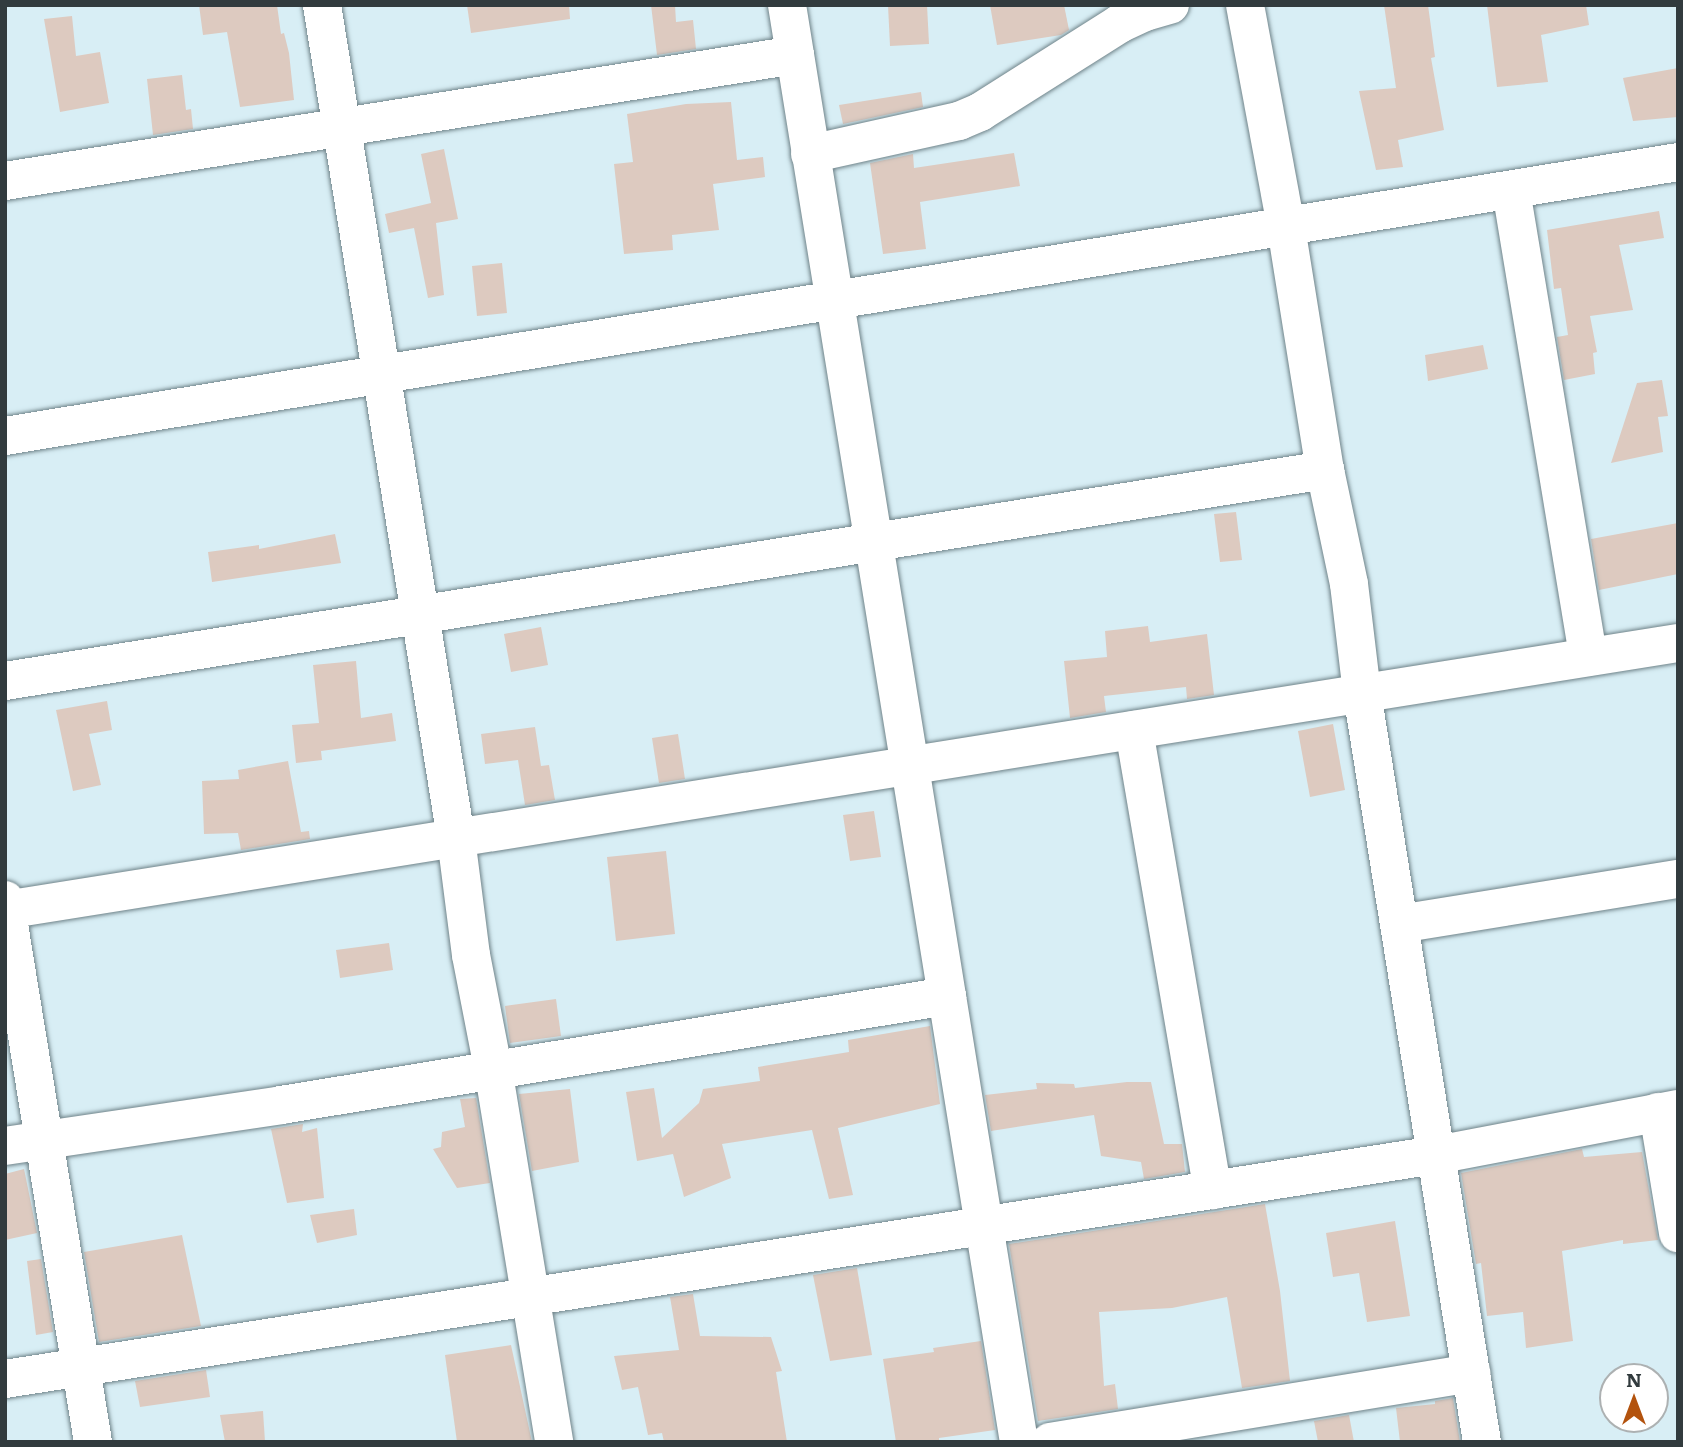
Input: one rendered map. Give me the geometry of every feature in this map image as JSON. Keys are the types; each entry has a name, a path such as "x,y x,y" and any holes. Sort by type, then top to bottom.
{"street":[{"path":"322,5 456,838 471,955 494,1068 554,1442"},
{"path":"787,5 1019,1442"},
{"path":"810,153 960,121 980,112 1119,24 1170,5"},
{"path":"1245,5 1286,227 1325,470 1349,584 1362,693 1482,1442"},
{"path":"5,181 794,55"},
{"path":"5,436 1678,163"},
{"path":"1511,190 1588,657"},
{"path":"5,681 1325,470"},
{"path":"93,1442 6,906 456,838 1678,643"},
{"path":"1134,730 1213,1190"},
{"path":"1399,923 1678,879"},
{"path":"5,1146 281,1105 494,1068 947,996"},
{"path":"5,1379 1436,1155 1668,1111 1678,1233"},
{"path":"1050,1442 1471,1373"}],"building":[{"path":"199,5 277,5 281,34 284,33 289,53 294,100 240,107 227,32 203,35"},
{"path":"467,5 569,5 570,19 471,33"},
{"path":"651,5 675,5 676,22 693,20 696,49 657,55"},
{"path":"888,5 927,5 929,44 890,46"},
{"path":"990,5 1064,5 1069,30 1061,35 997,45"},
{"path":"1384,5 1428,5 1435,57 1431,58 1444,130 1398,140 1403,167 1376,170 1359,91 1396,88"},
{"path":"1487,5 1586,5 1589,25 1541,35 1548,82 1497,87"},
{"path":"72,16 76,56 100,52 109,103 60,112 44,19"},
{"path":"1678,68 1678,117 1633,121 1623,78"},
{"path":"182,75 186,110 191,109 193,129 153,135 147,79"},
{"path":"921,92 923,107 843,124 839,105"},
{"path":"731,102 737,160 763,157 765,177 713,184 719,230 672,235 673,250 624,254 614,164 633,162 627,114 686,104"},
{"path":"444,149 458,219 436,223 444,295 428,298 414,228 389,233 385,214 431,203 421,154"},
{"path":"1014,153 1020,186 920,202 926,249 883,254 870,163 913,154 914,168"},
{"path":"1659,211 1664,238 1619,245 1633,310 1590,316 1597,352 1593,353 1595,374 1564,380 1557,337 1568,335 1561,288 1554,289 1547,230"},
{"path":"502,263 507,313 477,316 472,266"},
{"path":"1483,345 1488,369 1428,381 1425,355"},
{"path":"1662,380 1668,416 1658,417 1663,452 1611,463 1637,383"},
{"path":"1236,512 1242,560 1220,562 1214,514"},
{"path":"1678,523 1678,574 1599,590 1591,539"},
{"path":"335,534 341,563 212,582 208,552 259,545 259,549"},
{"path":"1148,626 1150,642 1207,634 1214,695 1187,699 1186,687 1104,696 1106,712 1070,718 1064,661 1107,657 1105,631"},
{"path":"541,627 548,665 511,672 504,634"},
{"path":"356,661 361,718 392,713 396,741 321,751 322,760 296,763 292,725 319,723 313,665"},
{"path":"107,701 112,730 89,734 101,785 73,791 56,710"},
{"path":"1333,724 1345,790 1310,797 1298,731"},
{"path":"535,727 541,766 549,765 555,800 525,805 518,760 485,764 481,734"},
{"path":"678,734 685,779 659,783 652,738"},
{"path":"288,761 301,832 309,831 310,839 241,850 238,833 204,834 202,781 239,779 238,770"},
{"path":"874,811 881,857 850,861 843,815"},
{"path":"666,851 675,934 616,941 607,857"},
{"path":"389,943 393,970 340,978 336,950"},
{"path":"556,999 561,1036 510,1043 505,1006"},
{"path":"930,1026 940,1104 838,1128 853,1195 829,1199 812,1130 722,1144 731,1178 684,1197 673,1154 637,1161 626,1092 654,1088 662,1138 699,1103 703,1089 760,1081 758,1067 849,1052 848,1040"},
{"path":"1151,1082 1164,1144 1182,1144 1185,1172 1144,1179 1141,1162 1101,1156 1094,1115 991,1131 985,1095 1037,1089 1036,1083 1074,1084 1075,1088"},
{"path":"570,1089 579,1162 532,1171 519,1094"},
{"path":"476,1098 490,1183 457,1188 433,1149 441,1147 442,1132 465,1127 460,1099"},
{"path":"303,1124 302,1132 317,1128 324,1198 287,1203 271,1129"},
{"path":"1582,1149 1584,1157 1642,1152 1658,1240 1623,1244 1623,1240 1562,1251 1573,1341 1526,1348 1523,1312 1487,1316 1481,1263 1476,1264 1461,1173"},
{"path":"24,1169 37,1233 5,1240 5,1174"},
{"path":"1265,1204 1280,1291 1290,1381 1242,1388 1227,1297 1172,1308 1099,1312 1104,1386 1115,1384 1118,1409 1038,1421 1009,1244"},
{"path":"354,1209 357,1235 317,1243 310,1215"},
{"path":"1395,1221 1410,1316 1367,1322 1359,1273 1333,1277 1326,1233"},
{"path":"182,1235 201,1326 99,1342 84,1252"},
{"path":"41,1259 53,1332 36,1335 27,1261"},
{"path":"857,1268 872,1355 830,1361 813,1275"},
{"path":"693,1294 700,1336 771,1337 782,1371 776,1372 787,1442 664,1442 662,1433 648,1435 638,1387 622,1390 614,1356 679,1350 670,1297"},
{"path":"981,1341 995,1430 939,1438 939,1442 896,1442 883,1359 934,1352 933,1348"},
{"path":"511,1345 532,1442 457,1442 445,1355"},
{"path":"206,1370 210,1397 140,1407 135,1381"},
{"path":"1453,1398 1460,1442 1400,1442 1396,1408 1435,1404 1435,1401"},
{"path":"263,1411 265,1442 225,1442 220,1415"},
{"path":"1349,1415 1354,1442 1318,1442 1314,1421"}]}
